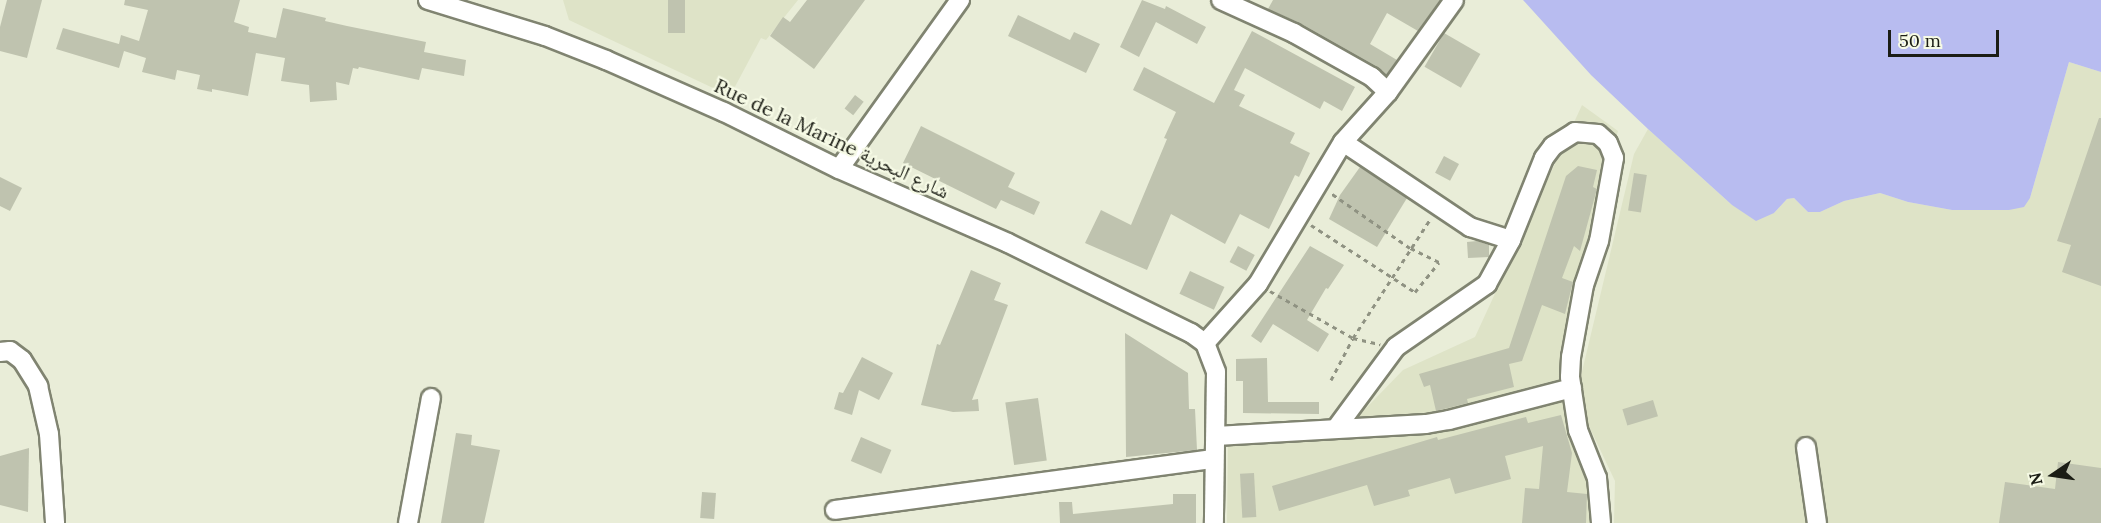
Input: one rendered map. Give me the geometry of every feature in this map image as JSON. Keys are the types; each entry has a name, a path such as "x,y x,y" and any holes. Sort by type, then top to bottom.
{"street":[{"name":"Rue de la Marine شارع البحرية","path":"428,0 452,3 546,36 724,112 839,169 1008,243 1169,322 1205,343"},
{"path":"839,169 960,0"},
{"path":"1221,0 1294,33 1372,77 1388,92"},
{"path":"1215,523 1216,372 1205,343 1258,284 1343,142 1388,92 1454,0"},
{"path":"1337,427 1396,347 1487,284 1511,240 1544,158 1553,146 1575,132 1598,134 1608,143 1614,158 1599,241 1584,285 1571,357 1572,388 1578,430 1597,478 1601,523"},
{"path":"1343,142 1470,227 1511,240"},
{"path":"0,352 10,351 22,360 38,386 49,434 55,523"},
{"path":"1215,436 1449,420 1572,388"},
{"path":"408,523 431,398"},
{"path":"1806,447 1816,523"},
{"path":"835,510 1214,459"}],"path":[{"path":"1297,216 1415,292 1438,262 1410,248 1318,185"},
{"path":"1331,380 1353,338 1439,207"},
{"path":"1258,284 1353,338 1396,347"}],"shaded area":[{"path":"563,0 798,0 766,40 761,38 730,96 569,20"},
{"path":"2069,62 2101,72 2101,523 1614,523 1615,481 1588,424 1580,380 1634,154 1648,129 1732,205 1774,213 1787,199 1794,198 1808,212 1820,212 1844,201 1880,193 1908,202 1952,210 2009,210 2030,198"},
{"path":"1582,105 1618,131 1567,322 1563,360 1599,488 1597,523 1227,523 1228,437 1342,433 1403,370 1475,337"}],"water":[{"path":"1523,0 2101,0 2101,72 2069,62 2030,198 2024,207 2009,210 1952,210 1908,202 1880,193 1844,201 1820,212 1808,212 1794,198 1787,199 1774,213 1756,221 1732,205 1591,75"}],"building":[{"path":"7,0 42,0 27,58 0,51 0,27"},
{"path":"125,0 240,0 234,22 249,27 248,32 276,38 283,8 326,18 325,21 426,42 424,52 466,60 464,76 422,68 419,80 359,67 358,69 353,68 349,85 336,82 337,100 310,102 309,85 281,81 285,58 256,53 248,96 212,89 212,92 197,89 200,75 177,70 175,80 142,72 146,58 124,51 119,68 56,49 63,28 119,44 121,35 139,41 148,10 124,5"},
{"path":"668,0 685,0 685,33 668,33"},
{"path":"807,0 865,0 814,69 770,36 783,17 790,22"},
{"path":"1142,0 1165,9 1166,6 1206,27 1197,44 1156,22 1139,57 1120,47"},
{"path":"1273,0 1440,0 1418,31 1387,13 1370,44 1397,60 1386,75 1378,67 1300,23 1268,9"},
{"path":"1018,15 1070,40 1074,32 1100,44 1086,73 1008,36"},
{"path":"1252,31 1355,87 1342,111 1324,101 1320,109 1245,68 1234,90 1245,95 1239,106 1295,133 1290,143 1310,153 1299,177 1295,175 1269,229 1240,214 1225,244 1171,214 1147,270 1085,243 1101,210 1131,225 1167,139 1164,138 1176,112 1133,90 1144,67 1214,103"},
{"path":"1444,33 1480,54 1461,88 1424,67"},
{"path":"855,95 864,102 853,115 845,108"},
{"path":"2099,118 2101,118 2101,286 2062,272 2071,245 2057,241"},
{"path":"921,126 1015,173 1008,187 1040,202 1034,215 1001,200 996,209 903,163"},
{"path":"1444,156 1459,164 1450,181 1435,173"},
{"path":"1578,166 1597,170 1593,187 1597,189 1580,251 1574,246 1562,278 1573,282 1565,314 1542,305 1522,361 1509,364 1514,387 1467,399 1468,403 1436,411 1430,385 1424,387 1419,374 1509,348 1566,176"},
{"path":"1360,167 1407,198 1377,247 1329,219 1340,195"},
{"path":"1634,173 1647,175 1641,213 1628,211"},
{"path":"0,177 22,188 10,211 0,206"},
{"path":"1477,241 1489,245 1489,257 1468,258 1467,242"},
{"path":"1238,246 1255,255 1246,271 1230,262"},
{"path":"1310,246 1344,265 1328,289 1326,288 1307,320 1329,334 1318,352 1273,324 1261,343 1251,336"},
{"path":"971,270 1001,283 994,300 1008,305 972,400 978,399 979,411 953,412 921,405 937,344 940,345"},
{"path":"1190,271 1224,287 1214,310 1179,294"},
{"path":"1125,333 1188,373 1189,409 1195,409 1197,450 1126,457"},
{"path":"862,357 893,373 879,400 859,390 852,415 834,409 839,392 843,393"},
{"path":"1267,358 1268,402 1319,402 1319,414 1243,413 1243,381 1236,381 1236,359"},
{"path":"1038,398 1047,460 1014,465 1005,403"},
{"path":"1653,400 1658,416 1627,426 1622,409"},
{"path":"1561,415 1572,453 1567,492 1587,494 1586,523 1522,523 1525,488 1539,489 1543,446 1505,456 1511,479 1455,494 1450,478 1408,490 1410,496 1374,506 1367,485 1279,511 1272,486 1437,437 1438,440 1526,417 1528,423"},
{"path":"456,433 472,435 471,445 500,450 484,523 441,523"},
{"path":"861,437 891,450 881,474 851,461"},
{"path":"29,448 28,512 0,505 0,456"},
{"path":"2058,462 2101,468 2101,523 1999,523 2005,482 2055,489"},
{"path":"1254,473 1256,517 1242,518 1240,474"},
{"path":"702,492 716,493 714,519 700,518"},
{"path":"1173,494 1196,494 1196,523 1060,523 1059,502 1072,502 1073,514 1173,504"}]}
